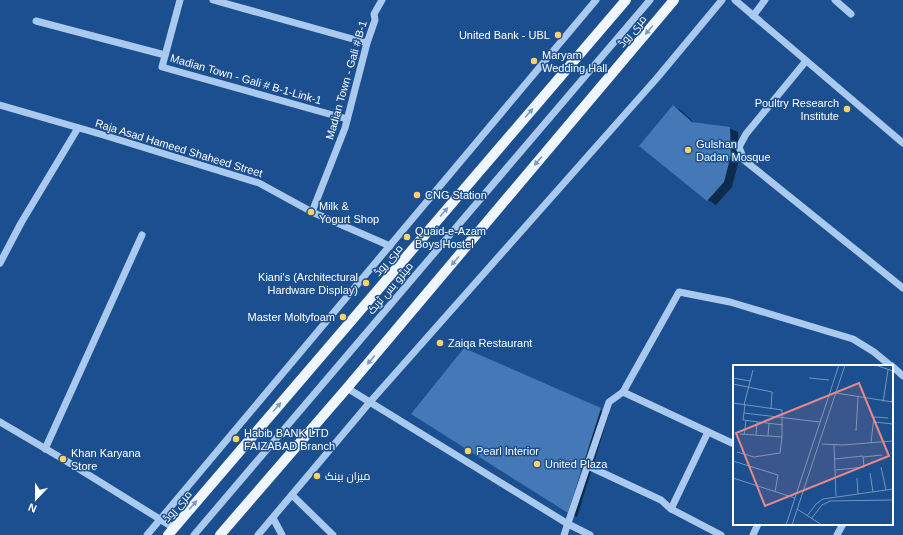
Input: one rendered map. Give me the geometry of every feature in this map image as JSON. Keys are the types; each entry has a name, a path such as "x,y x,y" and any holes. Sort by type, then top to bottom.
{"main road":[{"name":"مری روڈ","path":"171,531 626,0"},
{"name":"مری روڈ","path":"220,535 347,388 674,0"}],"street":[{"path":"36,21 165,55 180,0"},
{"path":"213,0 367,43"},
{"name":"Madian Town - Gali # B-1","path":"312,212 345,128 367,43 375,20 374,14 382,0"},
{"path":"148,535 596,0"},
{"name":"میٹرو بس ٹریک","path":"194,535 650,0"},
{"path":"258,535 370,402 657,78 722,0"},
{"path":"735,0 903,143"},
{"path":"753,16 765,0"},
{"path":"835,0 851,14"},
{"name":"Madian Town - Gali # B-1-Link-1","path":"165,55 162,67 347,119"},
{"path":"806,61 746,134 739,147 744,160 903,288"},
{"name":"Raja Asad Hameed Shaheed Street","path":"0,106 259,183 312,212 390,246"},
{"path":"0,263 3,249 21,223 78,128"},
{"path":"45,448 142,235"},
{"path":"564,535 609,402 623,392 679,292 730,302 853,339 874,352 891,365"},
{"path":"893,367 903,376"},
{"path":"347,388 568,524 590,535"},
{"path":"623,392 733,444"},
{"path":"0,422 161,520 171,531"},
{"path":"671,509 708,432"},
{"path":"588,466 661,500 671,509 721,535"},
{"path":"292,495 333,535"},
{"path":"273,518 282,535"},
{"path":"753,535 758,525"},
{"path":"837,535 842,525"}],"building":[{"name":"Gulshan Dadan Mosque","path":"673,105 692,122 730,127 731,155 724,182 707,201 639,146"},
{"name":"United Plaza","path":"464,348 601,408 568,513 411,414"}],"place":[{"name":"United Bank - UBL","path":"558,35"},
{"name":"Maryam Wedding Hall","path":"534,61"},
{"name":"Poultry Research Institute","path":"847,109"},
{"name":"Gulshan Dadan Mosque","path":"688,150"},
{"name":"CNG Station","path":"417,195"},
{"name":"Milk & Yogurt Shop","path":"311,212"},
{"name":"Quaid-e-Azam Boys Hostel","path":"407,237"},
{"name":"Kiani's (Architectural Hardware Display)","path":"366,283"},
{"name":"Master Moltyfoam","path":"343,317"},
{"name":"Zaiqa Restaurant","path":"440,343"},
{"name":"Habib BANK LTD FAIZABAD Branch","path":"236,439"},
{"name":"Pearl Interior","path":"468,451"},
{"name":"Khan Karyana Store","path":"63,459"},
{"name":"United Plaza","path":"537,464"},
{"name":"میزان بینک","path":"317,476"}]}
